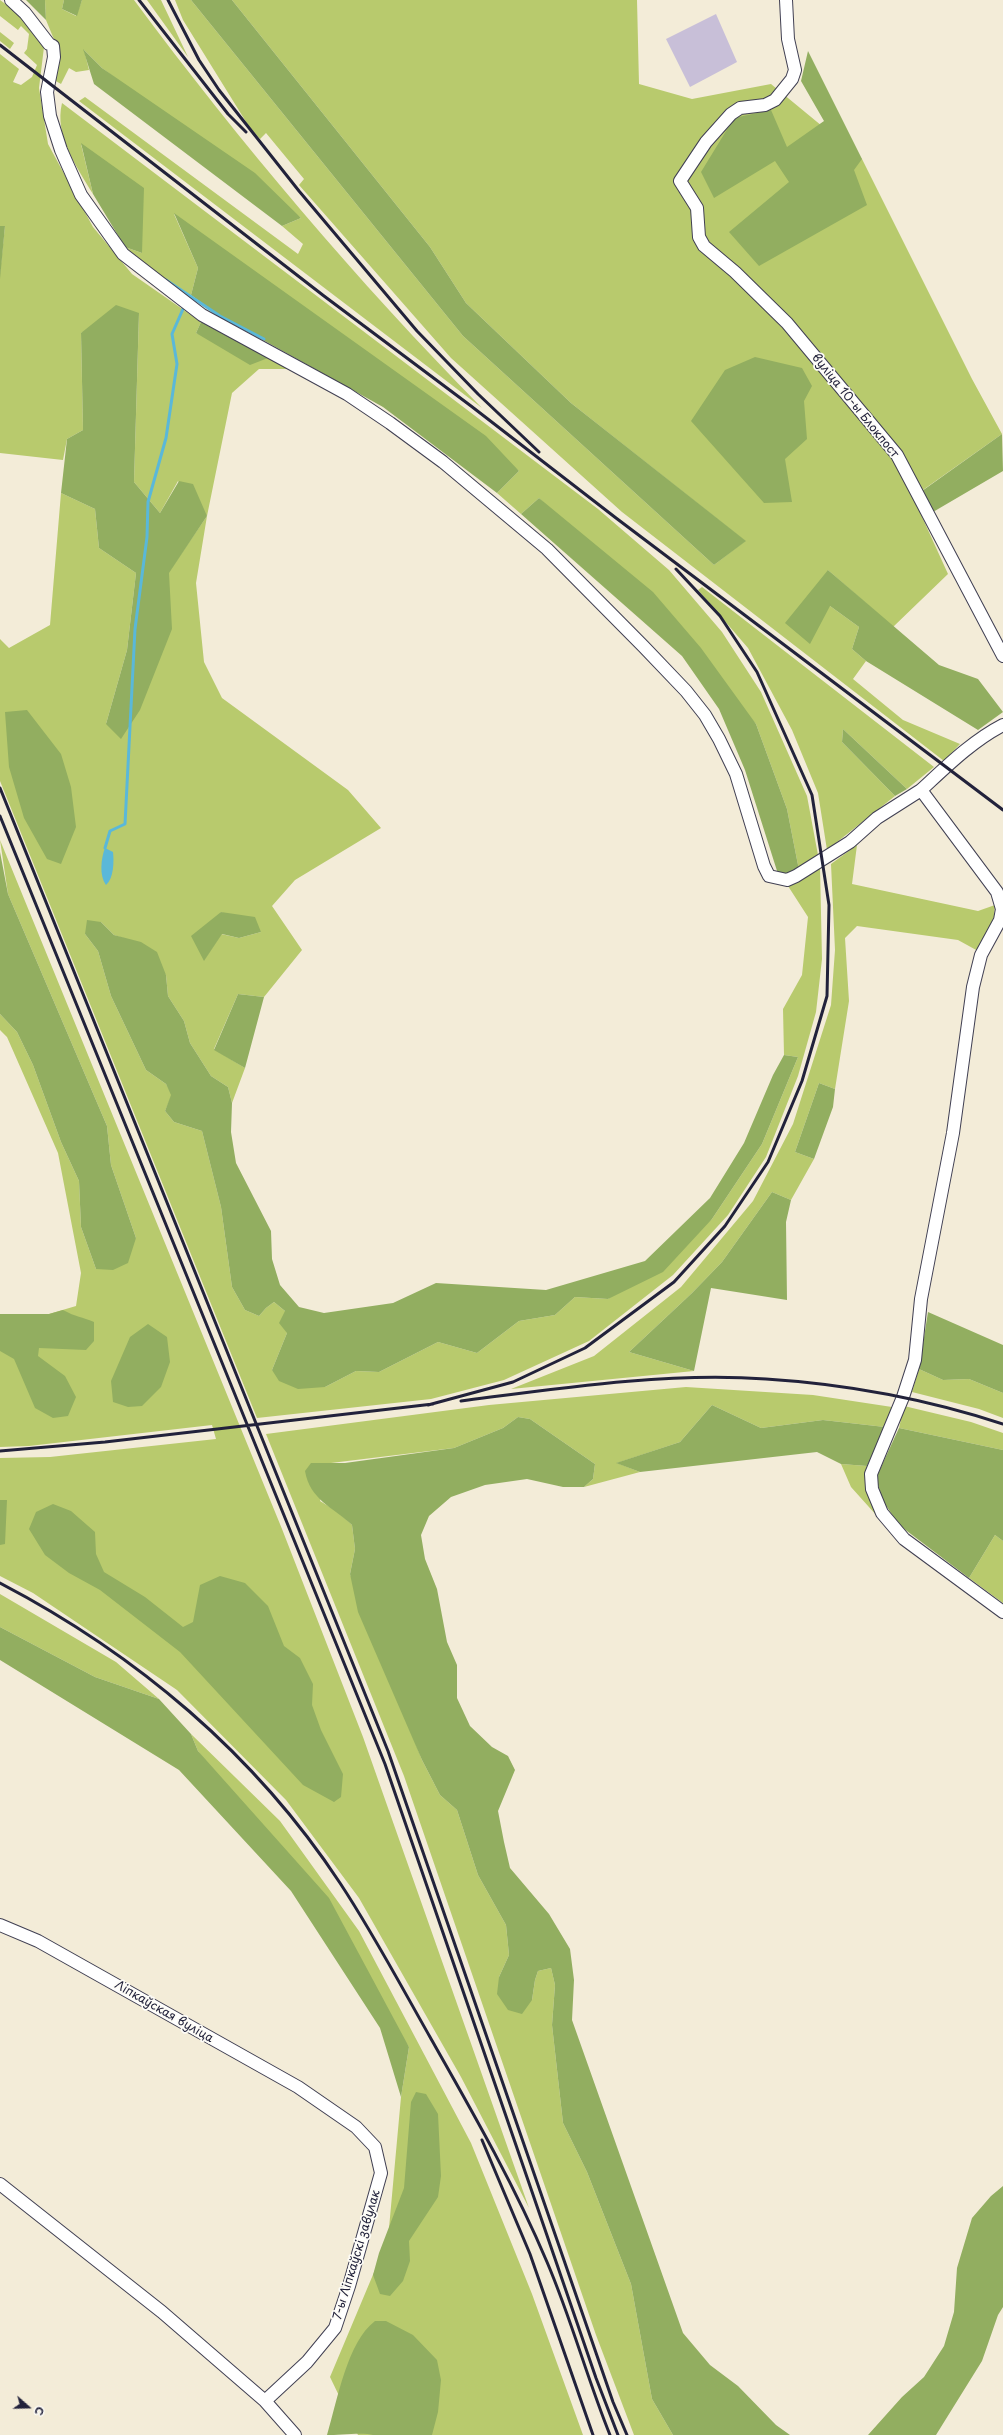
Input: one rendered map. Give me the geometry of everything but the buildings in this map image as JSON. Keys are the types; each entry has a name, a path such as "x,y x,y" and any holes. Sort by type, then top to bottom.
{"street":[{"path":"11,0 25,13 49,44 53,46 54,56 47,92 50,116 61,150 81,195 123,254 202,315 347,394 390,423 462,477 547,549 686,691 705,715 719,739 736,774 764,866 769,876 787,880 796,876 850,842 877,818 921,790 991,731 1003,724"},
{"name":"вуліца 10-ы Блокпост","path":"786,0 788,39 795,70 792,79 775,100 765,105 740,108 731,114 706,142 680,181 697,208 699,237 704,246 735,272 787,323 897,455 1003,656"},
{"path":"921,790 997,892 1002,909 1000,920 980,955 973,987 953,1133 921,1299 915,1360 871,1474 872,1489 882,1513 904,1538 1003,1612"},
{"name":"Ліпкаўская вуліца","path":"0,1925 38,1941 92,1970 326,2105"},
{"name":"7-ы Ліпкаўскі завулак","path":"265,2401 308,2362 334,2328 350,2286 381,2173 375,2147 356,2127 326,2105"},
{"path":"0,2184 162,2312 265,2401 295,2435"}],"shaded area":[{"path":"716,14 737,62 690,87 666,39"}],"green space":[{"path":"0,0 23,17 44,47 39,88 48,144 93,227 132,274 201,322 196,333 268,358 289,369 259,369 232,393 207,516 178,481 160,513 134,482 139,313 81,333 83,430 67,439 63,460 0,453 0,273 5,226 0,226 0,54 19,69 13,82 21,85 32,77 37,65 24,53 27,49 29,34 21,26 18,30 0,16"},
{"path":"26,0 45,0 46,20"},
{"path":"45,0 64,0 62,9 76,16 82,0 134,0 216,106 301,210 390,311 482,408 79,101 85,97 298,254 303,244 282,226 301,218 102,68 84,50 89,70 76,72 69,68 61,84 54,80 60,54 46,20"},
{"path":"64,0 82,0 77,16 62,9"},
{"path":"147,0 161,0 188,57"},
{"path":"175,0 191,0 463,336 714,565 745,541 571,403 466,303 430,247 232,0 637,0 639,84 692,99 771,84 862,159 972,379 1002,434 913,497 948,574 893,627 828,570 830,606 859,627 852,649 866,661 853,679 903,720 960,744 944,761 622,512 451,358 299,185 304,179 266,133 260,139 248,125 183,20"},
{"path":"191,0 232,0 430,247 466,303 571,403 746,541 714,565 463,336"},
{"path":"0,32 14,43 10,49 0,41"},
{"path":"83,49 102,68 255,173 301,218 282,226 94,84"},
{"path":"808,51 862,159 854,170 867,205 759,266 729,232 789,182 775,161 714,198 701,172 734,118 771,110 787,147 824,121 801,81"},
{"path":"62,103 598,509 669,570 722,632 761,692 807,796 818,855 799,870 787,809 756,724 539,498 521,514 497,493 519,471 174,214 198,268 191,295 159,276 125,247 142,253 81,144 93,194 74,162 68,151 61,127 60,115"},
{"path":"81,143 144,188 142,253 125,247 93,194"},
{"path":"174,213 486,436 519,471 497,493 383,407 220,316 191,295 198,268"},
{"path":"0,226 5,226 0,279"},
{"path":"116,305 139,313 134,482 160,513 179,481 193,484 207,516 169,573 172,629 140,710 121,739 106,724 127,650 136,573 99,548 95,509 61,493 67,439 83,430 81,333"},
{"path":"201,322 268,358 250,365 196,333"},
{"path":"755,357 802,368 812,386 804,401 807,439 785,459 792,502 764,503 691,421 725,370"},
{"path":"1002,434 1003,471 933,512 922,491"},
{"path":"61,493 95,509 99,548 136,573 127,650 106,724 171,629 168,573 207,516 196,583 204,662 222,698 348,790 381,828 295,880 272,906 302,950 264,997 238,994 214,1049 245,1068 232,1103 228,1087 211,1076 190,1043 184,1021 168,996 166,975 126,939 114,935 101,922 85,934 98,951 111,996 146,1070 166,1084 172,1095 165,1111 174,1122 202,1131 221,1207 232,1287 245,1310 259,1316 274,1302 285,1311 287,1333 272,1370 325,1387 356,1371 379,1372 438,1342 477,1353 519,1321 555,1315 575,1297 608,1299 712,1219 762,1144 798,1057 784,1055 783,1009 802,975 808,917 788,886 820,867 822,959 816,1012 798,1076 766,1157 728,1215 673,1275 589,1341 504,1380 431,1399 257,1418 0,781 0,639 9,648 50,625","holes":["221,912 261,932 239,938 221,934 204,960"]},
{"path":"539,498 653,592 701,648 756,724 787,809 799,870 790,875 778,874 745,770 719,709 682,656 521,514"},
{"path":"828,570 939,665 978,679 1003,712 978,730 866,661 852,649 859,627 830,606 810,644 785,623"},
{"path":"702,587 934,767 907,789 843,729 842,742 895,796 827,850 818,793 792,730 748,648 698,590"},
{"path":"27,710 61,754 71,787 76,827 61,864 47,859 24,818 9,767 5,712"},
{"path":"843,729 907,789 895,796 842,742"},
{"path":"0,840 282,1529 363,1737 529,2208 461,2077 359,1898 286,1800 177,1690 33,1593 0,1576 0,1458 50,1457 216,1439 212,1425 29,1446 0,1447 0,1314 49,1314 76,1306 81,1273 58,1153 7,1037 0,1030 0,1014 17,1032 33,1065 61,1142 79,1181 81,1227 96,1269 136,1238 111,1165 107,1126 8,894"},
{"path":"857,845 852,884 978,911 995,905 993,927 978,951 958,940 857,926 845,938 849,1001 835,1089 819,1083 795,1152 814,1159 791,1200 772,1192 722,1262 692,1293 629,1352 694,1371 511,1389 594,1356 681,1287 753,1201 793,1124 831,1005 835,950 831,864"},
{"path":"0,852 8,894 107,1126 111,1165 136,1238 128,1263 113,1270 96,1269 81,1227 79,1181 61,1142 33,1065 17,1032 0,1014"},
{"path":"221,912 255,917 261,932 239,938 222,934 204,961 191,936"},
{"path":"87,920 101,922 114,935 141,942 157,952 166,975 168,996 184,1021 190,1043 211,1076 228,1087 232,1103 231,1132 236,1163 271,1231 272,1259 280,1285 299,1307 324,1313 393,1303 436,1283 546,1290 645,1261 710,1198 744,1143 773,1075 784,1055 798,1057 762,1144 712,1219 663,1272 608,1299 575,1297 555,1315 519,1321 477,1353 438,1342 379,1372 356,1371 325,1387 298,1389 279,1381 272,1370 287,1333 279,1323 285,1311 274,1302 259,1316 245,1310 232,1287 221,1207 202,1131 174,1122 165,1111 171,1095 166,1084 146,1070 111,996 98,951 85,934"},
{"path":"238,994 264,997 245,1068 214,1050"},
{"path":"819,1083 835,1089 833,1107 814,1159 795,1152"},
{"path":"772,1192 791,1200 786,1222 787,1300 711,1288 694,1371 629,1352 692,1293 722,1262"},
{"path":"63,1310 94,1322 94,1341 86,1350 39,1348 38,1356 65,1376 76,1397 68,1416 53,1418 35,1408 14,1359 0,1351 0,1314 49,1314"},
{"path":"928,1312 1003,1345 1003,1393 969,1379 943,1380 919,1369"},
{"path":"148,1324 167,1337 170,1362 161,1387 142,1406 128,1407 113,1402 111,1381 130,1337"},
{"path":"919,1369 943,1380 969,1379 1003,1393 1003,1418 979,1409 912,1392"},
{"path":"686,1387 813,1395 892,1407 885,1427 823,1420 761,1428 712,1405 680,1442 617,1463 640,1472 584,1487 593,1479 595,1464 530,1419 518,1417 503,1428 454,1448 331,1463 320,1501 338,1512 352,1525 355,1549 350,1574 422,1760 440,1795 457,1810 478,1875 506,1925 509,1955 499,1977 532,2000 538,1971 551,1968 555,1985 552,2025 563,2123 587,2172 631,2284 652,2399 673,2435 634,2435 596,2335 404,1776 266,1434 489,1405"},
{"path":"712,1405 761,1428 823,1420 885,1427 867,1466 841,1464 817,1452 640,1472 616,1463 680,1442"},
{"path":"904,1406 971,1422 1003,1433 1003,1450 899,1428"},
{"path":"518,1417 530,1419 595,1464 593,1479 584,1487 563,1487 527,1479 485,1485 451,1497 429,1516 421,1535 425,1559 437,1589 447,1642 457,1665 457,1698 470,1726 492,1747 508,1756 515,1770 498,1811 510,1868 549,1914 570,1949 574,1980 572,2020 683,2333 710,2365 738,2386 776,2425 790,2435 673,2435 652,2399 631,2284 587,2172 563,2123 552,2025 555,1985 551,1968 538,1971 532,2000 522,2014 508,2010 497,1994 499,1977 509,1955 506,1925 478,1875 457,1810 440,1795 422,1760 358,1612 350,1574 355,1549 352,1525 317,1496 308,1481 305,1471 311,1463 345,1463 454,1448 503,1428"},
{"path":"899,1428 1003,1450 1003,1541 995,1535 969,1578 899,1525 883,1501 876,1478"},
{"path":"841,1464 867,1466 865,1480 877,1516 851,1487"},
{"path":"0,1500 7,1500 5,1544 0,1545"},
{"path":"53,1504 71,1511 95,1532 96,1554 104,1572 145,1597 183,1627 193,1622 200,1585 220,1576 245,1583 268,1606 284,1646 300,1658 313,1684 312,1705 321,1730 343,1774 341,1797 334,1802 303,1785 180,1652 100,1590 69,1573 45,1555 29,1529 36,1512"},
{"path":"995,1535 1003,1541 1003,1603 969,1578"},
{"path":"0,1594 116,1662 159,1699 95,1677 0,1627"},
{"path":"0,1627 95,1677 159,1699 191,1734 198,1751 329,1898 409,2047 401,2097 380,2028 291,1891 179,1770 0,1660"},
{"path":"191,1734 280,1821 359,1931 471,2143 532,2294 583,2435 358,2435 330,2377 388,2239 401,2097 409,2047 198,1751"},
{"path":"416,2092 426,2094 438,2114 441,2176 438,2197 409,2241 410,2261 403,2281 390,2296 380,2294 373,2275 379,2253 404,2188 411,2102"},
{"path":"1003,2186 1003,2307 998,2315 982,2361 936,2435 868,2435 902,2397 924,2377 944,2346 954,2312 957,2268 972,2218 991,2196"},
{"path":"375,2321 386,2321 413,2335 437,2360 441,2380 438,2412 432,2435 327,2435 339,2390 350,2358 365,2331"}],"water":[{"path":"105,848 113,852 112,874 106,885 102,877 101,867"}],"waterway":[{"path":"166,280 220,316 264,339"},
{"path":"105,848 110,831 125,824 135,629 147,537 148,502 166,438 177,364 172,334 183,309"}],"railway":[{"path":"139,0 228,114 246,132"},
{"path":"168,0 199,60 219,90 299,191 417,331 478,394 539,452"},
{"path":"0,45 324,296 1003,810"},
{"path":"428,1405 513,1382 585,1348 674,1282 725,1226 768,1162 802,1081 827,996 829,905 812,795 757,672 720,616 676,569"},
{"path":"0,788 388,1751 613,2402 627,2435"},
{"path":"0,816 385,1764 596,2378 618,2435"},
{"path":"461,1401 613,1382 651,1379 728,1377 796,1381 886,1394 945,1407 1003,1424"},
{"path":"0,1451 105,1442 433,1404"},
{"path":"0,1583 50,1611 99,1642 145,1675 189,1711 231,1750 270,1792 307,1836 340,1883 375,1940 507,2176 556,2283 610,2435"},
{"path":"482,2140 530,2254 593,2435"}]}
